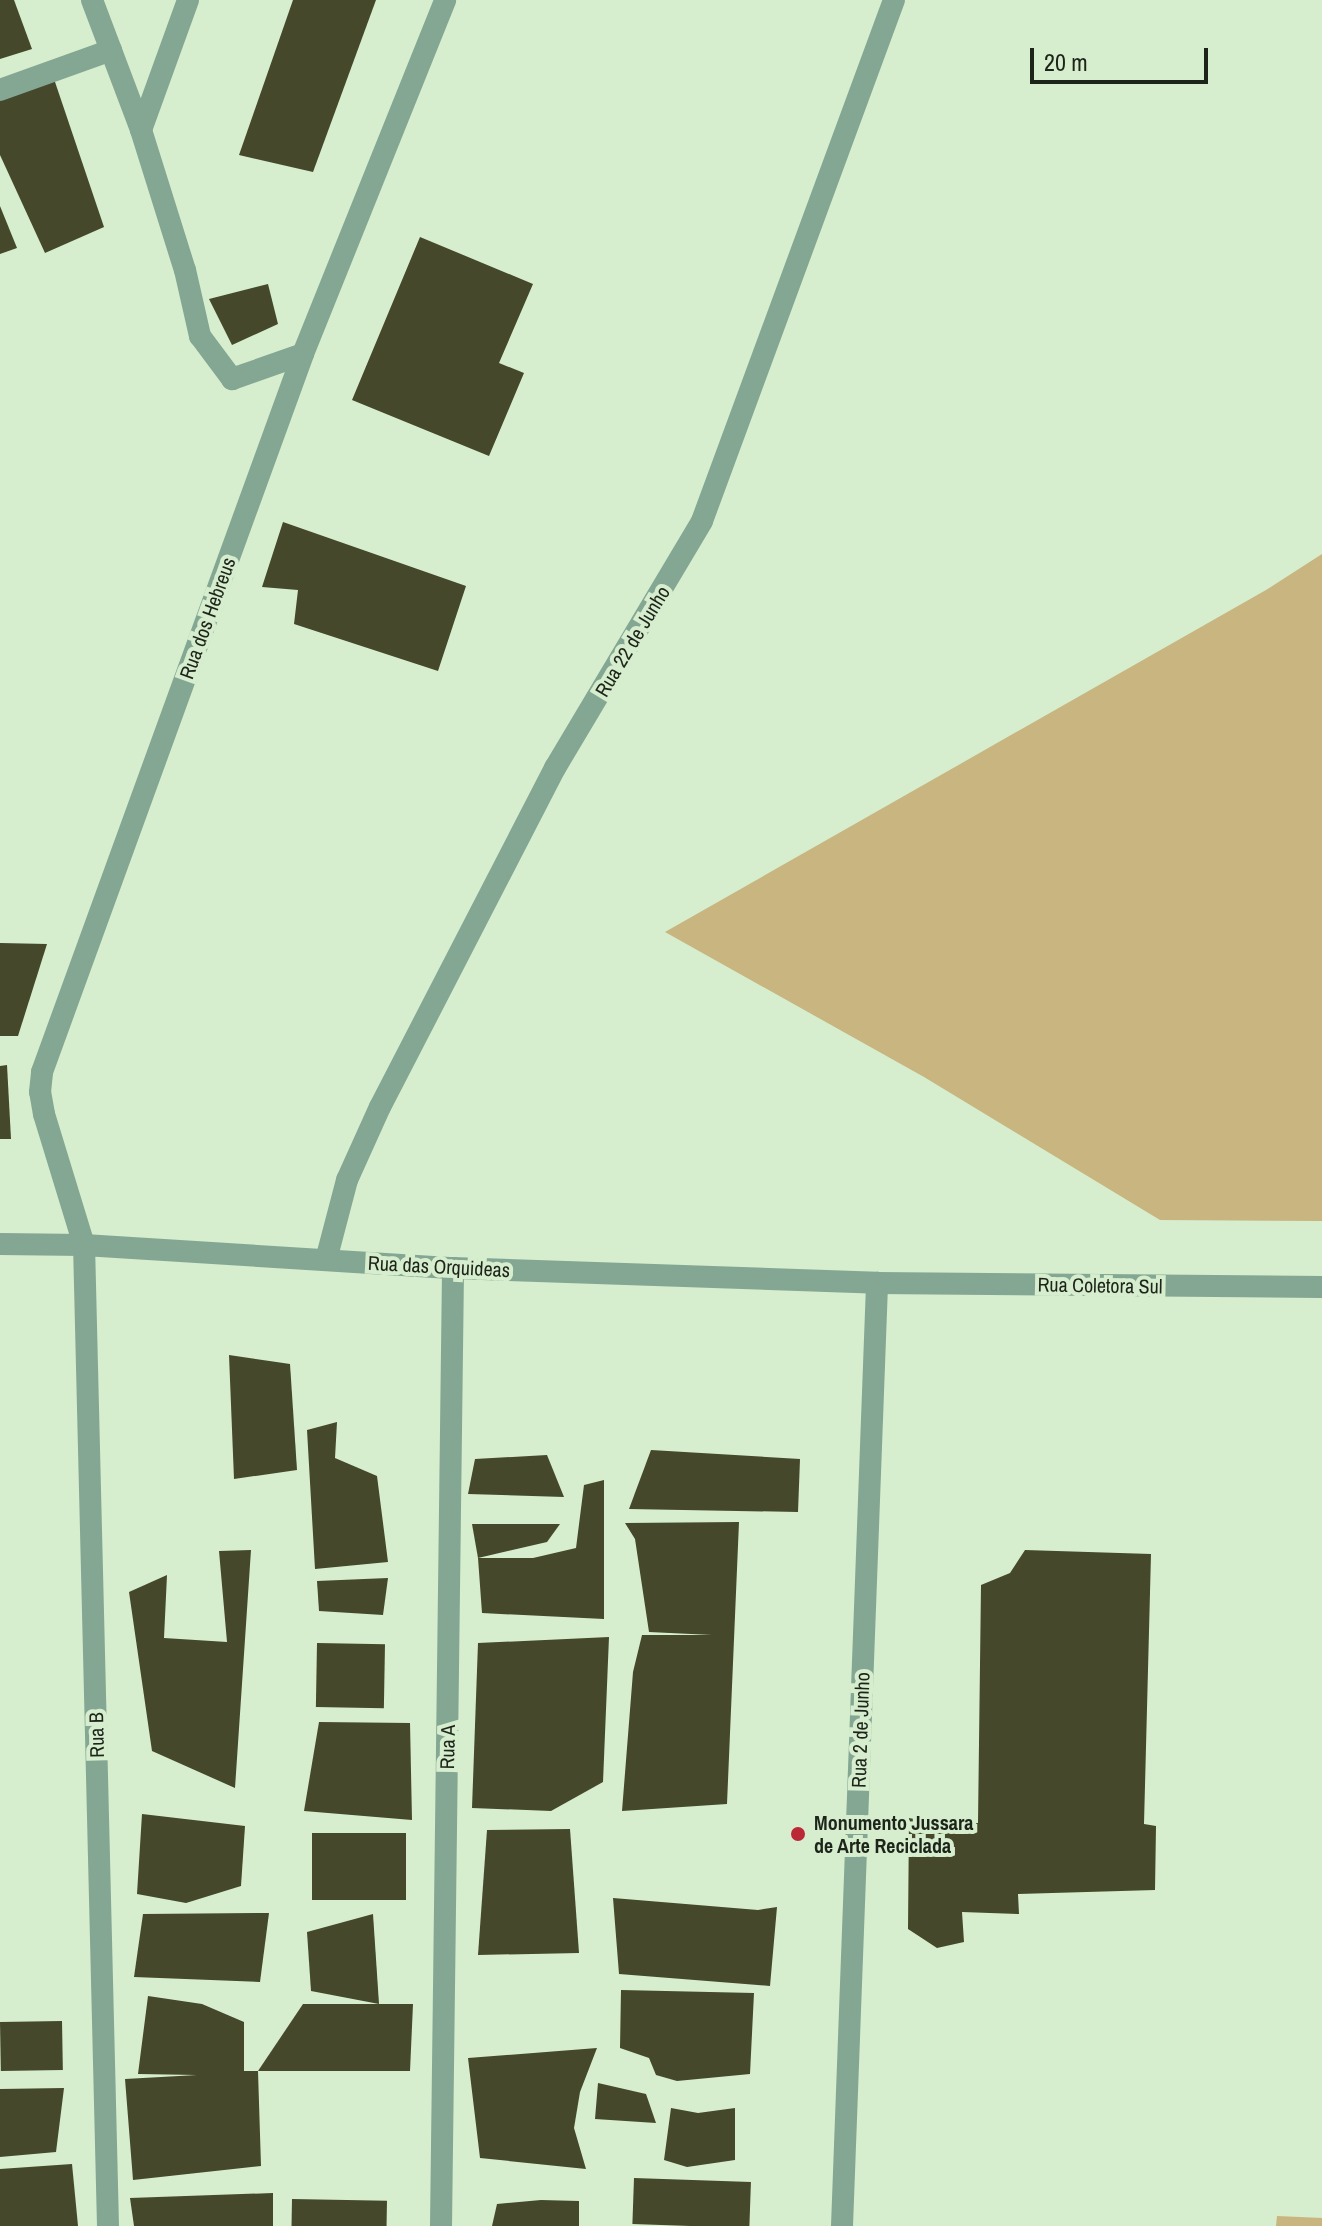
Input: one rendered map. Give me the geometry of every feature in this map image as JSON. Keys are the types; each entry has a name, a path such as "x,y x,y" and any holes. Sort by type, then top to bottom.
{"street":[{"path":"92,0 141,130 185,270 200,336 232,379 303,354"},
{"path":"141,130 188,0"},
{"name":"Rua dos Hebreus","path":"84,1245 44,1114 40,1092 42,1072 303,354 445,0"},
{"name":"Rua 22 de Junho","path":"326,1260 347,1180 387,1093 555,768 702,521 894,0"},
{"path":"0,90 111,50"},
{"name":"Rua das Orquideas","path":"0,1244 84,1245 453,1268 877,1283"},
{"name":"Rua B","path":"84,1245 108,2226"},
{"name":"Rua A","path":"441,2226 453,1268"},
{"name":"Rua Coletora Sul","path":"877,1283 1322,1287"},
{"name":"Rua 2 de Junho","path":"842,2226 877,1283"}],"shaded area":[{"path":"1322,554 1322,1221 1160,1220 924,1077 665,932 1266,590"},
{"path":"1277,2216 1322,2218 1322,2226 1276,2226"}],"building":[{"path":"0,0 14,0 32,49 0,59"},
{"path":"293,0 376,0 313,172 239,155"},
{"path":"53,76 104,227 45,253 0,155 0,96"},
{"path":"0,206 17,248 0,254"},
{"path":"420,237 533,284 499,363 524,373 489,456 352,400"},
{"path":"268,284 278,324 232,345 209,299"},
{"path":"283,522 466,586 438,671 294,624 298,590 262,587"},
{"path":"0,943 47,944 18,1036 0,1036"},
{"path":"7,1065 11,1139 0,1139 0,1066"},
{"path":"229,1355 290,1364 297,1470 234,1479"},
{"path":"337,1422 335,1458 377,1476 388,1562 315,1569 307,1430"},
{"path":"651,1450 800,1459 798,1512 629,1509"},
{"path":"547,1455 564,1497 468,1494 475,1459"},
{"path":"604,1480 604,1619 482,1613 478,1558 533,1558 576,1548 584,1485"},
{"path":"739,1522 727,1804 622,1811 633,1672 642,1635 712,1635 649,1632 635,1539 625,1523"},
{"path":"472,1524 560,1524 547,1542 478,1558"},
{"path":"251,1550 235,1788 152,1751 129,1592 167,1575 164,1638 227,1642 219,1551"},
{"path":"1025,1550 1151,1554 1144,1824 1156,1826 1155,1890 1018,1894 1019,1914 962,1912 964,1942 937,1948 908,1929 909,1818 940,1824 978,1823 981,1585 1010,1573"},
{"path":"388,1578 383,1615 319,1611 317,1581"},
{"path":"609,1637 603,1782 551,1811 472,1808 478,1643"},
{"path":"317,1643 385,1644 384,1708 316,1707"},
{"path":"319,1722 410,1723 412,1820 304,1811"},
{"path":"142,1814 245,1826 241,1886 186,1903 137,1894"},
{"path":"570,1829 579,1953 478,1955 487,1830"},
{"path":"312,1833 406,1833 406,1900 312,1900"},
{"path":"613,1898 758,1910 777,1907 770,1986 619,1974"},
{"path":"269,1913 260,1982 134,1977 143,1914"},
{"path":"373,1914 379,2004 311,1991 307,1932"},
{"path":"621,1990 754,1993 750,2074 677,2081 656,2075 649,2058 620,2048"},
{"path":"148,1996 202,2004 244,2022 244,2071 258,2071 261,2166 133,2180 125,2079 197,2075 138,2074"},
{"path":"303,2004 413,2004 410,2071 258,2071"},
{"path":"62,2021 63,2070 1,2071 0,2022"},
{"path":"597,2048 580,2092 574,2128 586,2169 480,2158 468,2058"},
{"path":"598,2083 646,2094 656,2123 595,2119"},
{"path":"64,2088 56,2152 0,2157 0,2089"},
{"path":"671,2108 698,2113 735,2108 735,2160 687,2167 664,2160"},
{"path":"72,2164 78,2226 0,2226 0,2169"},
{"path":"634,2178 751,2182 749,2226 632,2224"},
{"path":"273,2193 273,2226 134,2226 130,2198"},
{"path":"292,2199 387,2201 387,2226 292,2226"},
{"path":"579,2201 579,2226 492,2226 497,2204"}],"place":[{"name":"Monumento Jussara de Arte Reciclada","path":"798,1834"}]}
